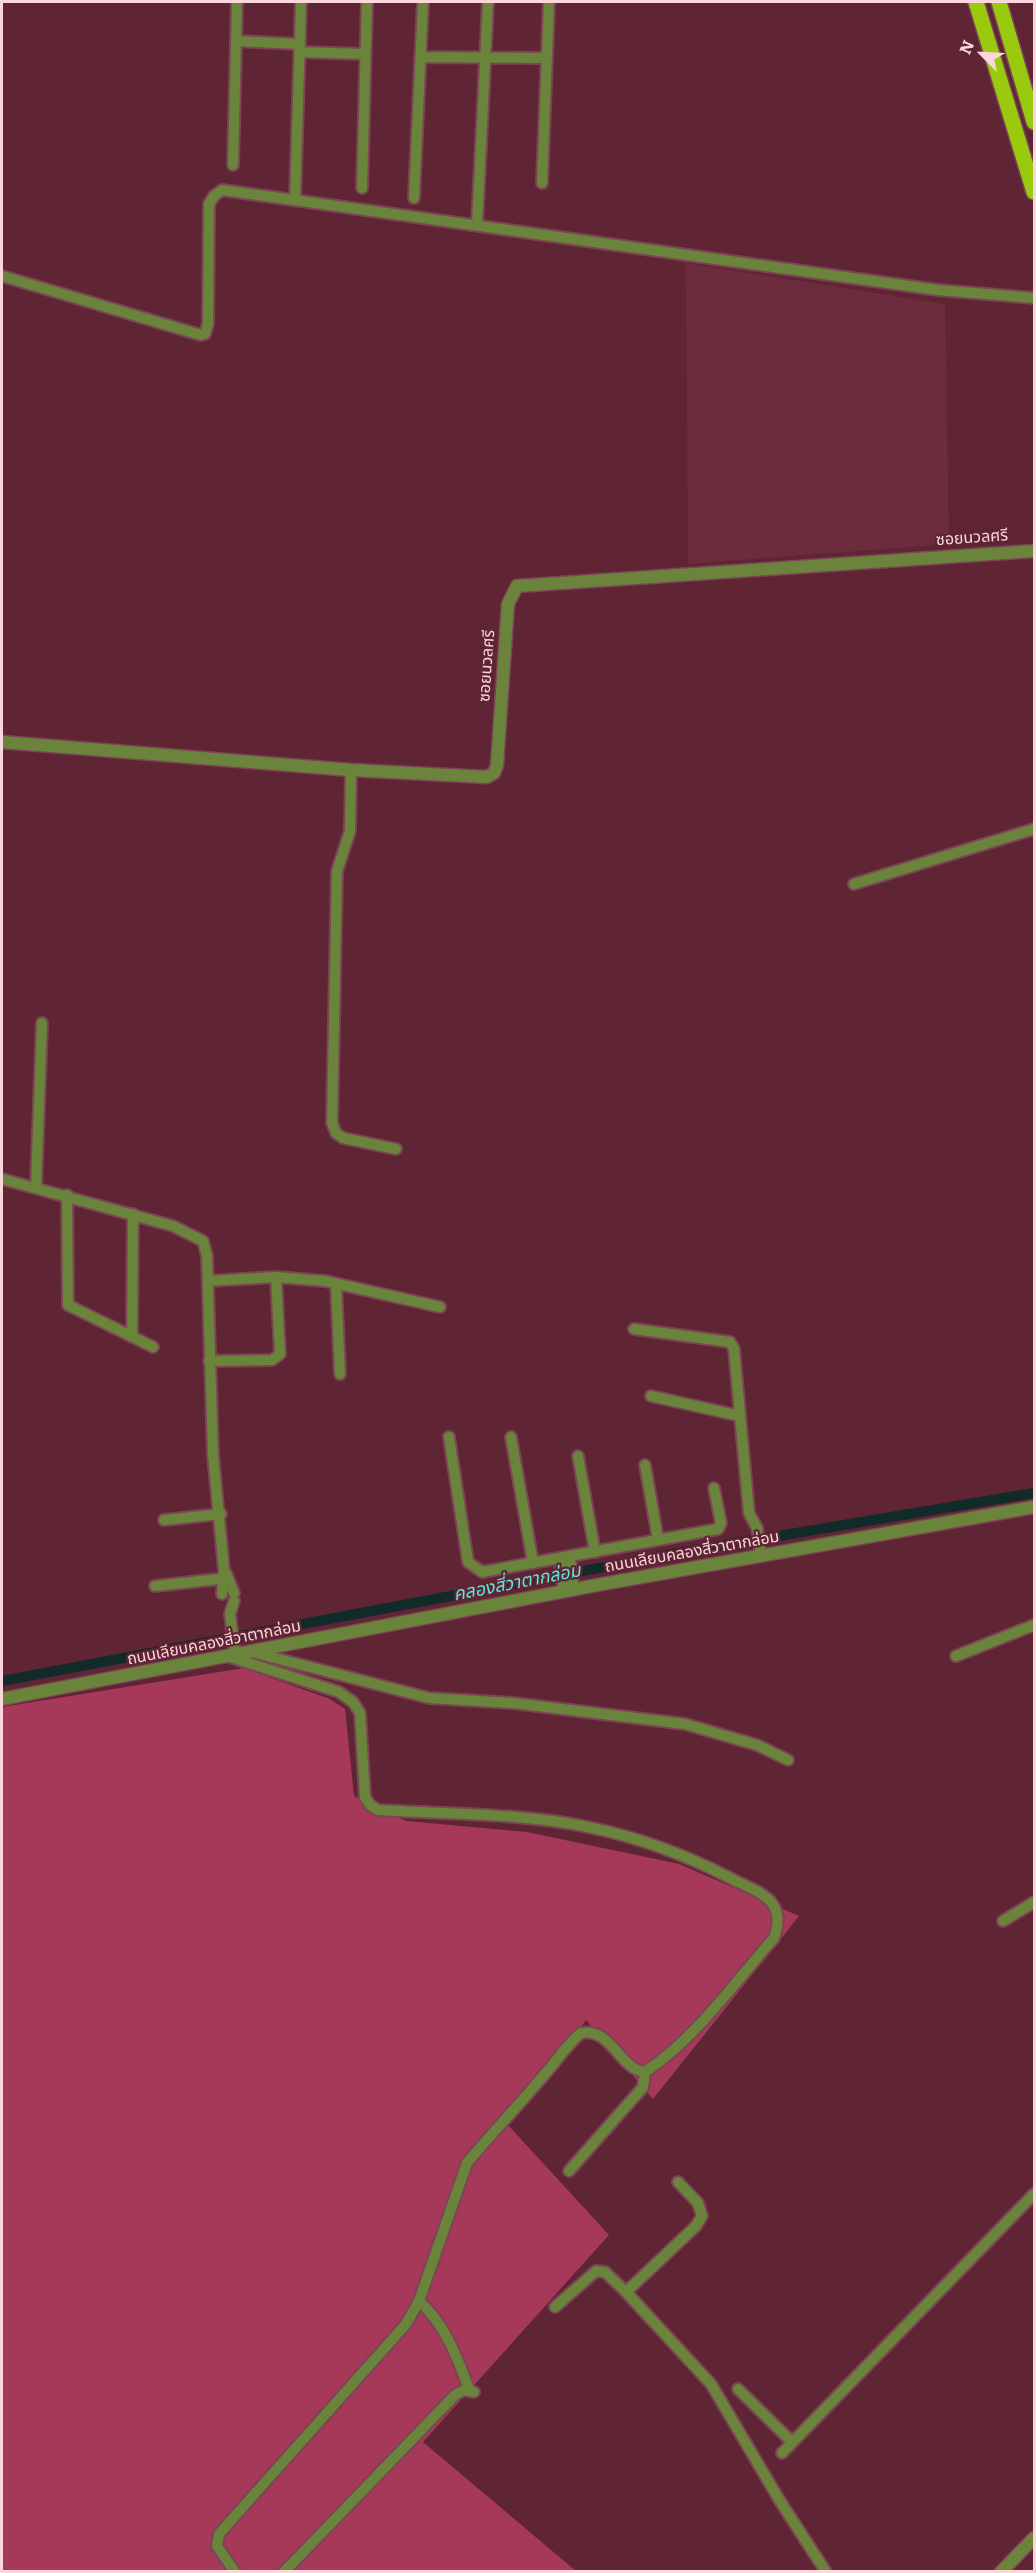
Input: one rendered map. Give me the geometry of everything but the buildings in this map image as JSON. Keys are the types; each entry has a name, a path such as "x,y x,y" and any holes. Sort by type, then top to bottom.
{"main road":[{"path":"975,2 1035,192"},
{"path":"999,2 1035,122"}],"street":[{"path":"233,165 237,2"},
{"path":"295,200 301,2"},
{"path":"362,188 367,2"},
{"path":"414,198 423,2"},
{"path":"477,225 488,2"},
{"path":"542,183 549,2"},
{"path":"236,41 365,54"},
{"path":"421,57 547,58"},
{"path":"2,276 201,335 208,324 209,204 222,190 938,290 1035,298"},
{"name":"ซอยนวลศรี","path":"2,742 351,770 487,777 494,773 508,604 517,586 1035,550"},
{"path":"351,770 350,831 337,871 332,1123 336,1133 343,1138 396,1149"},
{"path":"854,884 1035,829"},
{"path":"36,1186 42,1023"},
{"path":"2,1179 36,1186 173,1226 203,1241 207,1256 213,1455 221,1514 233,1656 339,1692 353,1702 360,1713 365,1797 369,1805 378,1810 540,1819 588,1827 632,1838 708,1867 773,1903 778,1912 779,1923 774,1938 678,2045 645,2072 643,2087 569,2171"},
{"path":"67,1195 68,1305 153,1347"},
{"path":"132,1337 134,1214"},
{"path":"208,1281 276,1277 336,1284 440,1307"},
{"path":"209,1361 272,1360 280,1354 276,1277"},
{"path":"336,1284 340,1374"},
{"path":"634,1329 730,1342 734,1349 750,1513 757,1528 760,1551"},
{"path":"651,1396 740,1416"},
{"path":"449,1437 468,1562 482,1572 533,1563 566,1563 595,1552 718,1529 721,1523 714,1488"},
{"path":"511,1437 533,1563"},
{"path":"578,1456 595,1552"},
{"path":"645,1465 658,1539"},
{"name":"ถนนเลียบคลองสี่วาตากล่อม","path":"2,1699 233,1656 568,1587 760,1551 1035,1507"},
{"path":"164,1520 221,1514"},
{"path":"566,1563 568,1587"},
{"path":"155,1586 225,1575"},
{"path":"956,1656 1035,1625"},
{"path":"252,1652 429,1698 525,1704 685,1724 757,1745 788,1760"},
{"path":"1003,1922 1035,1902"},
{"path":"235,2571 217,2546 219,2534 406,2324 419,2301 467,2163 546,2073 569,2043 581,2033 601,2036 636,2071 645,2072"},
{"path":"626,2292 696,2226 702,2216 698,2203 678,2182"},
{"path":"782,2453 1035,2194"},
{"path":"555,2307 596,2271 605,2272 626,2292 711,2384 780,2501 826,2571"},
{"path":"284,2571 456,2395 471,2390 444,2330 419,2301"},
{"path":"738,2389 792,2442"},
{"path":"1001,2571 1035,2538"}],"shaded area":[{"path":"686,263 945,304 949,544 688,564"},
{"path":"244,1668 330,1699 345,1709 354,1796 406,1821 527,1832 679,1864 799,1916 653,2099 586,2020 508,2125 609,2235 423,2442 576,2571 2,2572 2,1707"}],"waterway":[{"name":"คลองสี่วาตากล่อม","path":"2,1681 683,1552 1034,1493"}]}
